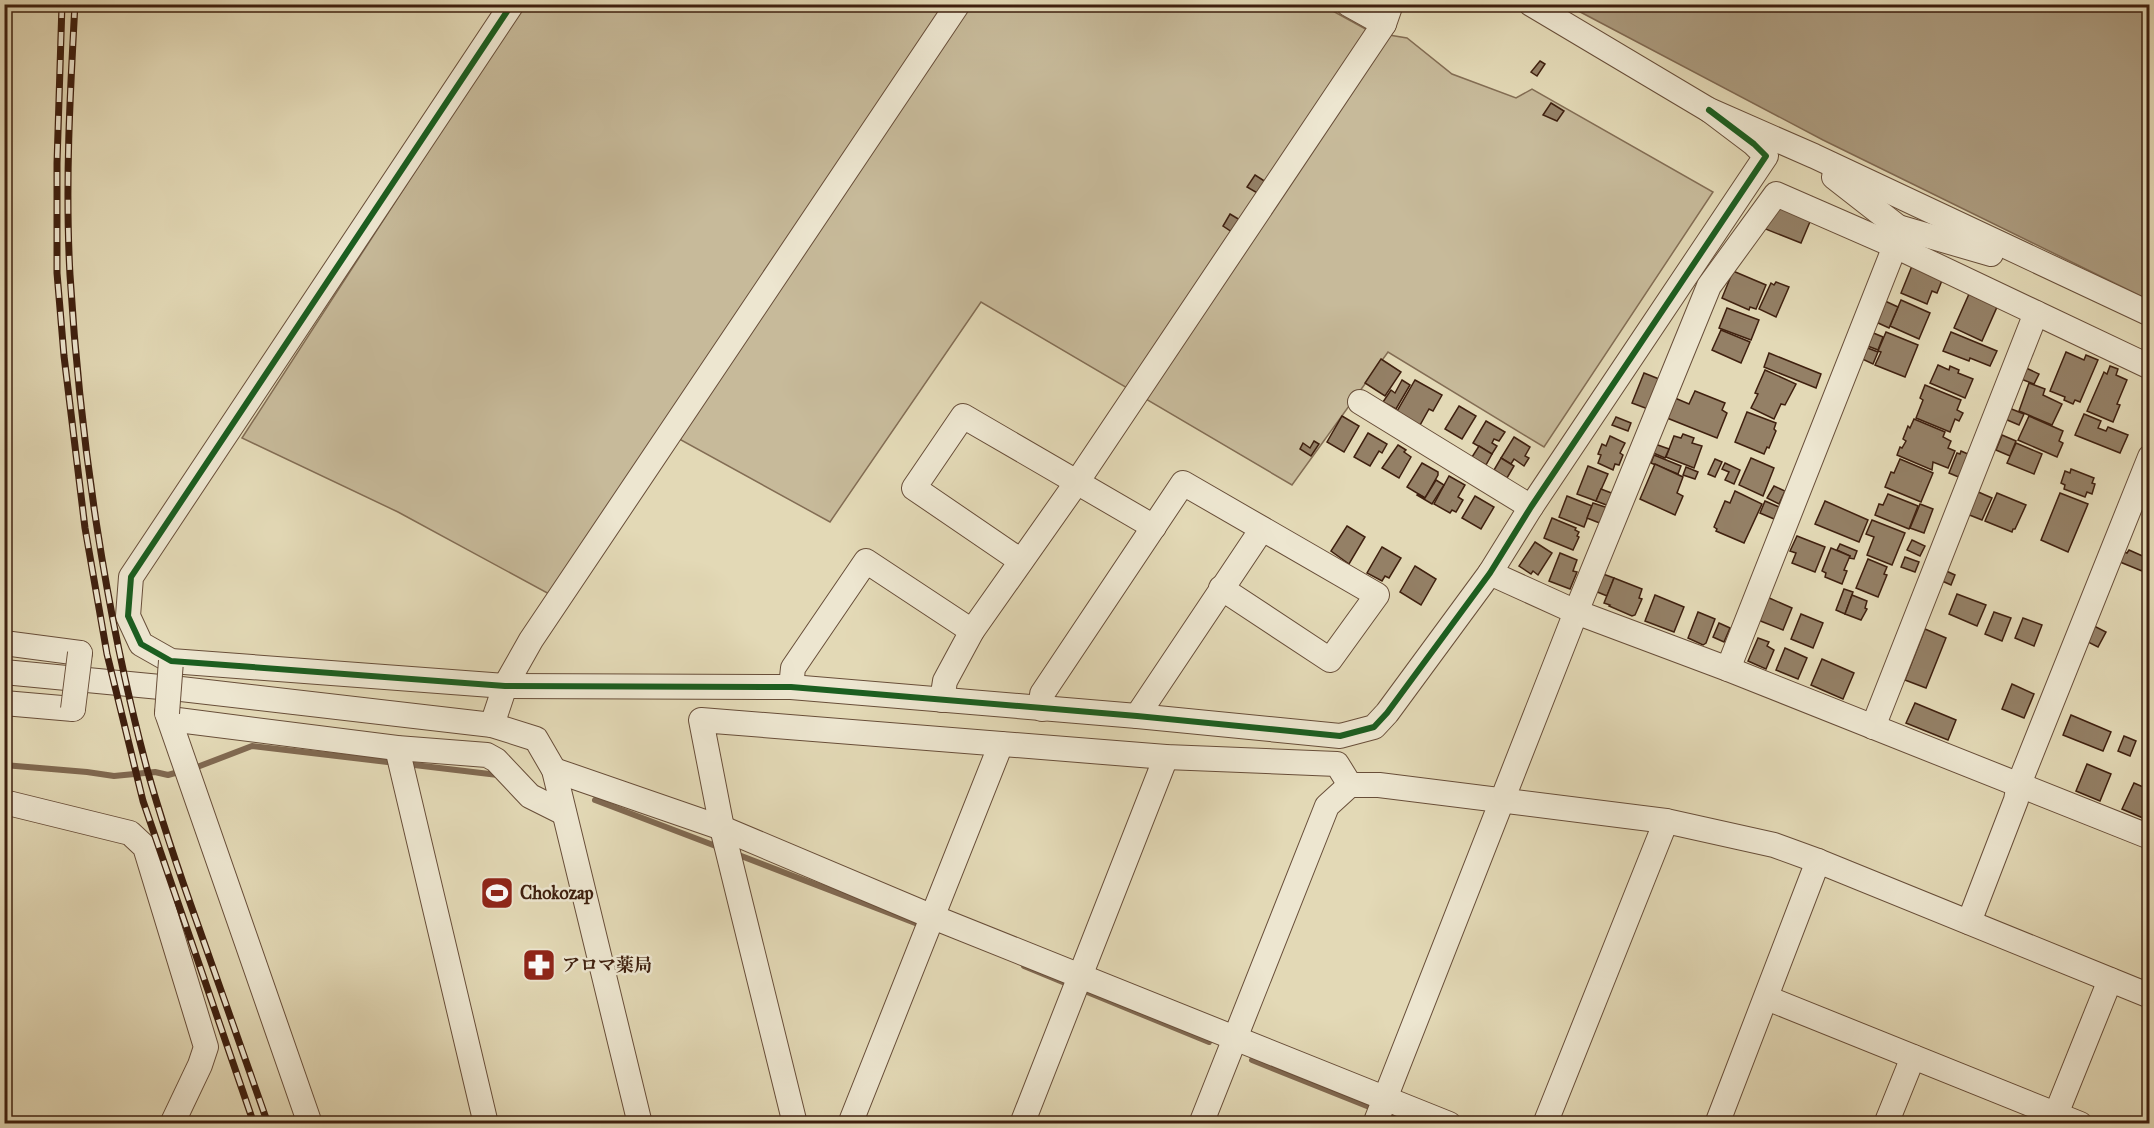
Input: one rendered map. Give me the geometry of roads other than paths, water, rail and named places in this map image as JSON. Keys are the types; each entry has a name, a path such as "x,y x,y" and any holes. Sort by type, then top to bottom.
{"street":[{"path":"512,4 130,577 128,616 141,644 171,661 505,686 791,687 1340,736 1374,727 1387,714 1490,573 1531,507 1766,156"},
{"path":"492,724 505,686 531,640 958,4"},
{"path":"942,700 945,681 972,631 1077,482 1387,14 1348,4"},
{"path":"1531,4 1708,110 1754,144 1766,156 1813,158 1897,236 2036,313 2150,367"},
{"path":"1708,110 2150,314"},
{"path":"1380,1111 1504,801 1576,612 1709,286 1776,194 1897,236 2002,257 2008,249"},
{"path":"1728,669 1897,236"},
{"path":"1873,727 2036,313"},
{"path":"1360,402 1531,507"},
{"path":"1021,561 914,488 963,416 1154,527"},
{"path":"1969,922 2016,800 2019,784 2150,457"},
{"path":"1042,709 1042,694 1183,483 1377,595 1330,660 1221,588"},
{"path":"1137,717 1262,529"},
{"path":"791,687 793,668 866,561 972,631"},
{"path":"1490,573 1576,612 1728,669 2150,837"},
{"path":"4,643 80,652 73,709 4,703"},
{"path":"171,661 168,716 310,1124"},
{"path":"4,672 181,689 492,724 536,739 554,770 640,1124"},
{"path":"168,716 400,762 487,755 496,760 530,796 564,813"},
{"path":"795,1124 727,844 701,720 1166,757 1337,764"},
{"path":"1340,736 1337,764 1350,784"},
{"path":"850,1124 1001,744"},
{"path":"1022,1124 1166,757"},
{"path":"400,762 486,1124"},
{"path":"554,770 727,844 1078,985 1234,1038 1380,1111 1449,1124"},
{"path":"1200,1124 1327,806 1350,784 1379,785 1666,821 1764,843 1818,861 2150,996"},
{"path":"4,802 130,833 145,847 206,1047 172,1124"},
{"path":"1545,1124 1666,821"},
{"path":"1717,1124 1818,861"},
{"path":"2054,1119 2110,980"},
{"path":"1767,998 1913,1057 2054,1119 2080,1124"},
{"path":"1886,1124 1913,1057"}],"waterway":[{"path":"192,769 252,746 396,763"},
{"path":"406,764 498,775"},
{"path":"4,765 114,776 155,772 168,775 182,771"},
{"path":"595,800 721,848"},
{"path":"736,854 923,926"},
{"path":"1024,966 1070,985"},
{"path":"1080,989 1209,1042"},
{"path":"1252,1060 1377,1110"},
{"path":"1386,1114 1410,1124"}],"railway":[{"path":"62,4 57,163 57,273 64,356 85,528 107,654 143,801 254,1124"},
{"path":"75,4 68,173 70,275 80,399 96,524 119,648 147,769 178,869 268,1124"}],"place":[{"name":"Chokozap","path":"497,893"},
{"name":"アロマ薬局","path":"539,965"}]}
